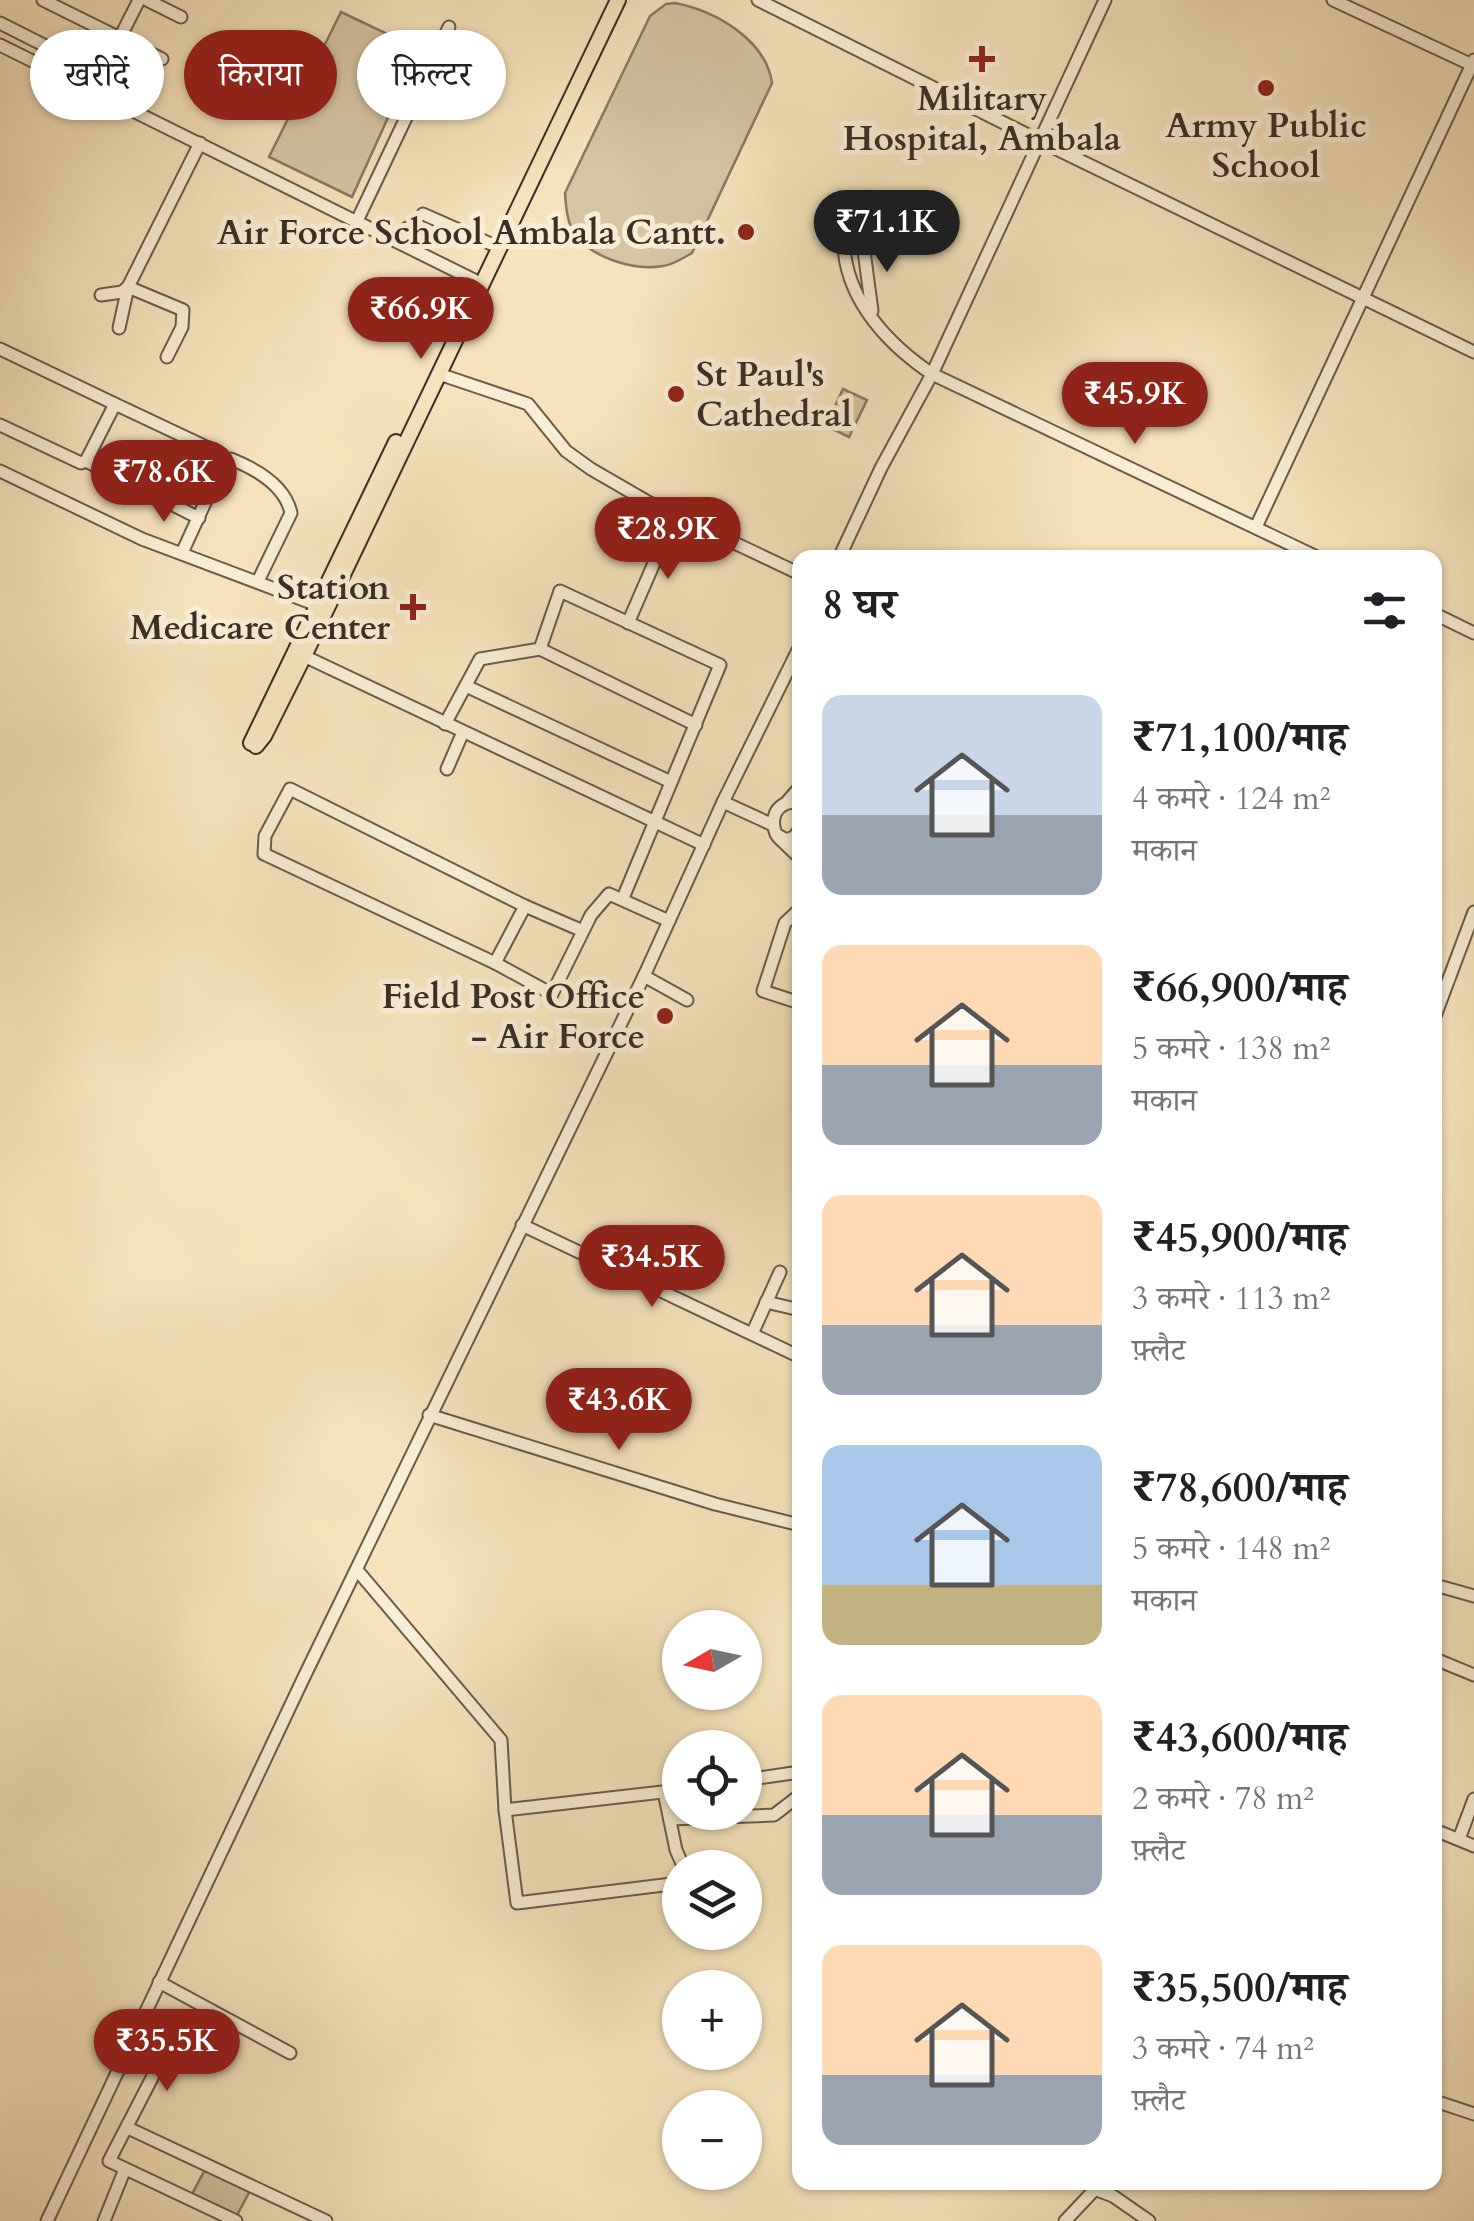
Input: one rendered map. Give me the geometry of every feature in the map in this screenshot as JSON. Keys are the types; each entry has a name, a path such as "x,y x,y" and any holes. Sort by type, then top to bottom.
{"main road":[{"path":"608,0 316,606 254,744 264,736 304,656 618,0"}],"street":[{"path":"43,0 101,30"},
{"path":"124,30 139,0"},
{"path":"147,0 181,17"},
{"path":"758,0 1474,352"},
{"path":"843,550 932,374 1105,0"},
{"path":"1256,526 1473,62 1333,0"},
{"path":"0,23 30,37"},
{"path":"357,221 449,27"},
{"path":"0,45 30,60"},
{"path":"154,120 474,280"},
{"path":"119,328 128,288 200,143"},
{"path":"850,209 843,244 847,272 894,348 932,374 1303,550"},
{"path":"423,214 491,244"},
{"path":"398,241 407,228"},
{"path":"862,236 874,320"},
{"path":"101,295 128,288"},
{"path":"128,288 183,310 182,328 167,357"},
{"path":"0,349 221,454 224,462"},
{"path":"440,374 528,404 566,451 591,469 648,502 792,570"},
{"path":"86,461 115,404"},
{"path":"0,426 81,463 86,461 198,518"},
{"path":"182,554 224,462 231,458 263,476 288,500 291,513 258,582"},
{"path":"0,470 142,539 316,606"},
{"path":"628,622 671,524"},
{"path":"540,649 560,592 720,665 623,898"},
{"path":"1442,617 1474,633"},
{"path":"446,724 480,659 540,649 696,725"},
{"path":"304,656 704,844"},
{"path":"47,2221 792,662"},
{"path":"466,686 671,782"},
{"path":"448,770 463,732"},
{"path":"583,931 290,788 264,836 264,854 552,994 583,931 608,894 670,920"},
{"path":"792,796 775,812 776,831 792,849"},
{"path":"724,802 792,838"},
{"path":"786,803 792,804"},
{"path":"495,964 525,906"},
{"path":"1442,997 1474,912"},
{"path":"792,916 785,923 763,991 792,1001"},
{"path":"644,976 687,1000"},
{"path":"522,1225 792,1353"},
{"path":"752,1334 780,1272"},
{"path":"766,1302 792,1308"},
{"path":"429,1415 715,1504 792,1523"},
{"path":"357,1570 501,1740 517,1903 662,1885"},
{"path":"1442,1587 1474,1596"},
{"path":"1442,1662 1474,1674"},
{"path":"762,1778 792,1773"},
{"path":"505,1810 662,1792"},
{"path":"1460,1839 1474,1799"},
{"path":"762,1815 774,1815 792,1802"},
{"path":"1442,1833 1474,1846"},
{"path":"159,1982 290,2054"},
{"path":"127,2050 150,2059 155,2072 109,2161 236,2221"},
{"path":"1442,2103 1474,2114"},
{"path":"128,2128 326,2221"},
{"path":"104,2221 125,2169"},
{"path":"1066,2221 1093,2190"},
{"path":"1104,2190 1149,2221"}],"shaded area":[{"path":"666,4 707,13 737,30 760,53 772,83 692,253 667,265 639,266 602,256 582,242 570,224 565,193 650,16"},
{"path":"341,12 379,30 357,30 357,120 387,120 352,197 269,157 287,120 337,120 337,30 332,30"},
{"path":"843,389 867,400 849,437 826,426"},
{"path":"207,2166 251,2189 236,2217 192,2194"}],"place":[{"name":"Military Hospital, Ambala","path":"982,59"},
{"name":"Army Public School","path":"1266,88"},
{"name":"Air Force School Ambala Cantt.","path":"746,232"},
{"name":"St Paul's Cathedral","path":"676,394"},
{"name":"Station Medicare Center","path":"413,607"},
{"name":"Field Post Office - Air Force","path":"665,1016"}]}
